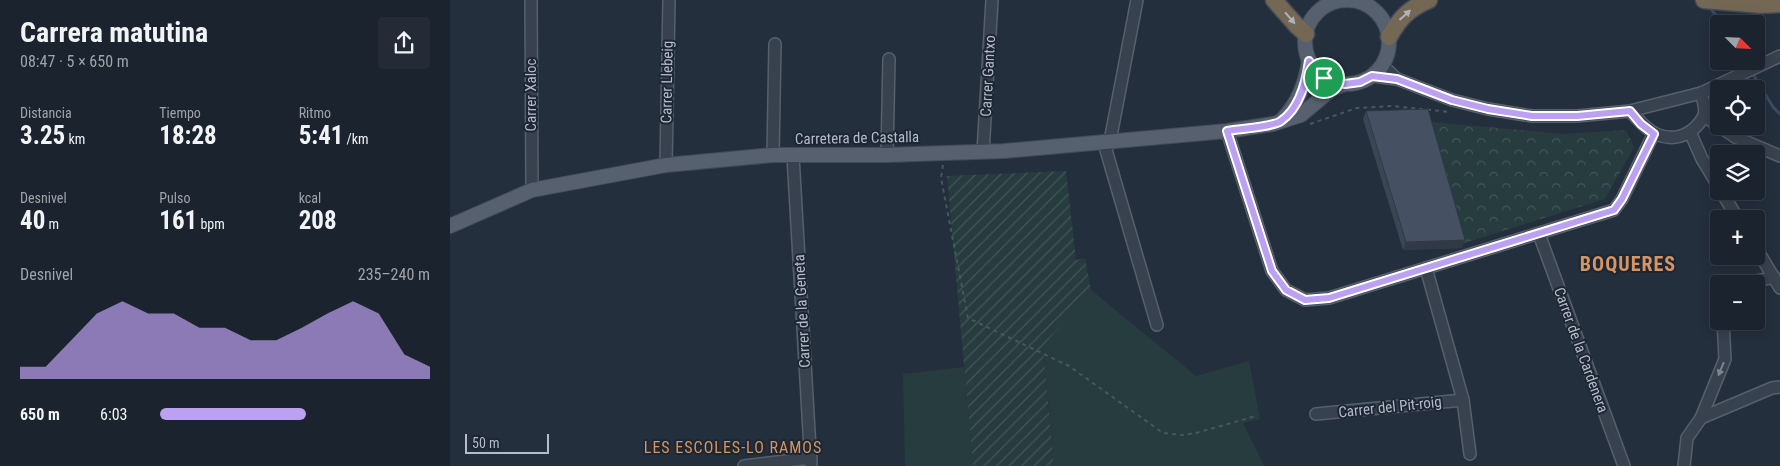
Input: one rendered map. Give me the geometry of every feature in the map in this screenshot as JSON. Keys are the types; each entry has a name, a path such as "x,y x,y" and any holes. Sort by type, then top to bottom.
{"highway":[{"path":"1274,0 1306,34"},
{"path":"1389,37 1400,18 1415,6 1429,0"},
{"path":"1704,0 1780,4"}],"main road":[{"path":"1375,0 1389,37 1389,47 1382,65 1372,76 1360,82 1345,84 1334,82 1324,78 1309,61 1305,48 1306,34 1310,22 1319,11 1330,4 1343,0 1357,1 1370,7 1381,17"},
{"path":"1277,123 1296,104 1302,92 1309,61"},
{"name":"Carretera de Castalla","path":"450,226 532,190 666,165 773,155 887,155 983,152 1227,131 1277,123 1300,115 1332,89 1345,84"}],"street":[{"name":"Carrer Xaloc","path":"531,0 532,190"},
{"name":"Carrer Llebeig","path":"666,165 669,0"},
{"name":"Carrer Gantxo","path":"983,152 992,0"},
{"path":"1137,0 1110,141 1106,150 1157,325"},
{"path":"773,155 775,44"},
{"path":"1372,76 1397,79 1452,100 1488,109 1532,116 1577,116 1630,111 1701,93 1780,56"},
{"path":"887,155 889,58"},
{"path":"1382,65 1397,79"},
{"path":"1630,111 1641,124 1654,134 1668,138 1682,136 1694,130 1704,116 1704,102 1701,93"},
{"path":"1704,116 1735,137 1780,156"},
{"path":"1227,131 1272,271 1286,290 1305,300 1329,298 1614,210 1622,199 1654,134"},
{"path":"1690,132 1710,172"},
{"name":"Carrer de la Geneta","path":"793,156 811,462"},
{"name":"Carrer de la Cardenera","path":"1539,234 1624,466"},
{"path":"1765,262 1780,288"},
{"name":"Carrer del Pit-roig","path":"1426,268 1463,400 1470,454"},
{"path":"1765,279 1774,277"},
{"path":"1684,466 1687,438 1701,418 1725,359 1723,330"},
{"path":"1701,418 1772,388 1780,387"},
{"name":"Carrer del Pit-roig","path":"1316,414 1463,400"},
{"path":"744,466 811,462"}],"path":[{"path":"944,153 941,178 968,318 1068,366 1163,433 1182,435 1196,433 1256,416"}],"green space":[{"path":"1432,122 1564,134 1626,130 1634,147 1605,199 1464,243"},
{"path":"1066,171 1076,260 1085,258 1091,290 1043,346 1054,466 973,466 947,176"},
{"path":"1091,290 1196,376 1249,361 1260,419 1243,423 1264,466 1054,466 1043,345"},
{"path":"964,367 973,466 905,466 903,374"}],"building":[{"path":"1428,109 1465,240 1406,242 1366,111"}],"waterway":[{"path":"1709,6 1716,15"},
{"path":"1750,70 1773,107 1780,114"}],"district":[{"name":"BOQUERES","path":"1628,264"},
{"name":"LES ESCOLES-LO RAMOS","path":"733,447"}],"route":[{"path":"1309,61 1324,78 1345,84 1360,82 1372,76 1397,79 1452,100 1488,109 1532,116 1577,116 1630,111 1641,124 1654,134 1622,199 1614,210 1329,298 1305,300 1286,290 1272,271 1227,131 1281,122 1296,104 1302,92 1309,61"}]}
